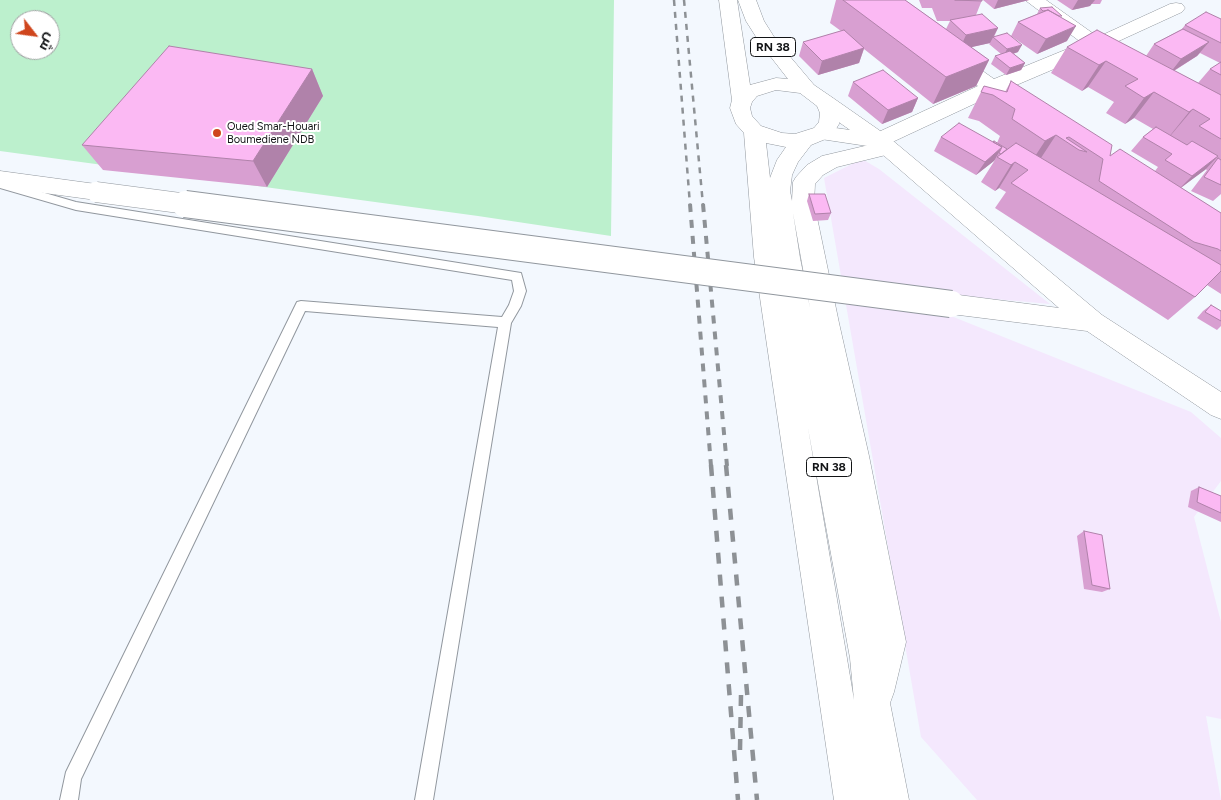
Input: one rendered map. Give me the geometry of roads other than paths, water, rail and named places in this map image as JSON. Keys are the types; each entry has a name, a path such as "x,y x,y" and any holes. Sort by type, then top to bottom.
{"main road":[{"name":"RN 38","path":"728,0 742,100 740,108 742,116 754,130 766,257 853,800"},
{"name":"RN 38","path":"748,0 755,21 770,43 807,89 826,103 830,113 829,124 813,136 788,160 781,175 779,191 788,258 867,658 873,711 890,800"},
{"path":"1034,0 1095,45 1120,60"},
{"path":"873,711 889,642 855,456 826,323 803,203 804,182 815,170 830,161 883,144 991,88 1095,45 1176,8"},
{"path":"936,48 991,88 1040,120"},
{"name":"RN 38","path":"742,100 750,92 769,85 792,85 807,89"},
{"path":"826,103 883,144 1092,322 1221,407"},
{"path":"754,130 780,140 813,136 883,144"},
{"path":"0,179 1092,322"}],"lane":[{"path":"0,184 76,206 517,276 520,291 515,306 505,322 424,800"},
{"path":"69,800 72,778 301,306 505,322"}],"railway":[{"path":"674,0 690,205"},
{"path":"684,0 703,205"},
{"path":"690,204 711,466"},
{"path":"703,204 727,466"},
{"path":"711,465 738,800"},
{"path":"726,465 757,800"},
{"path":"740,750 741,695"}],"place":[{"name":"Oued Smar-Houari Boumediene NDB","path":"217,133"}]}
